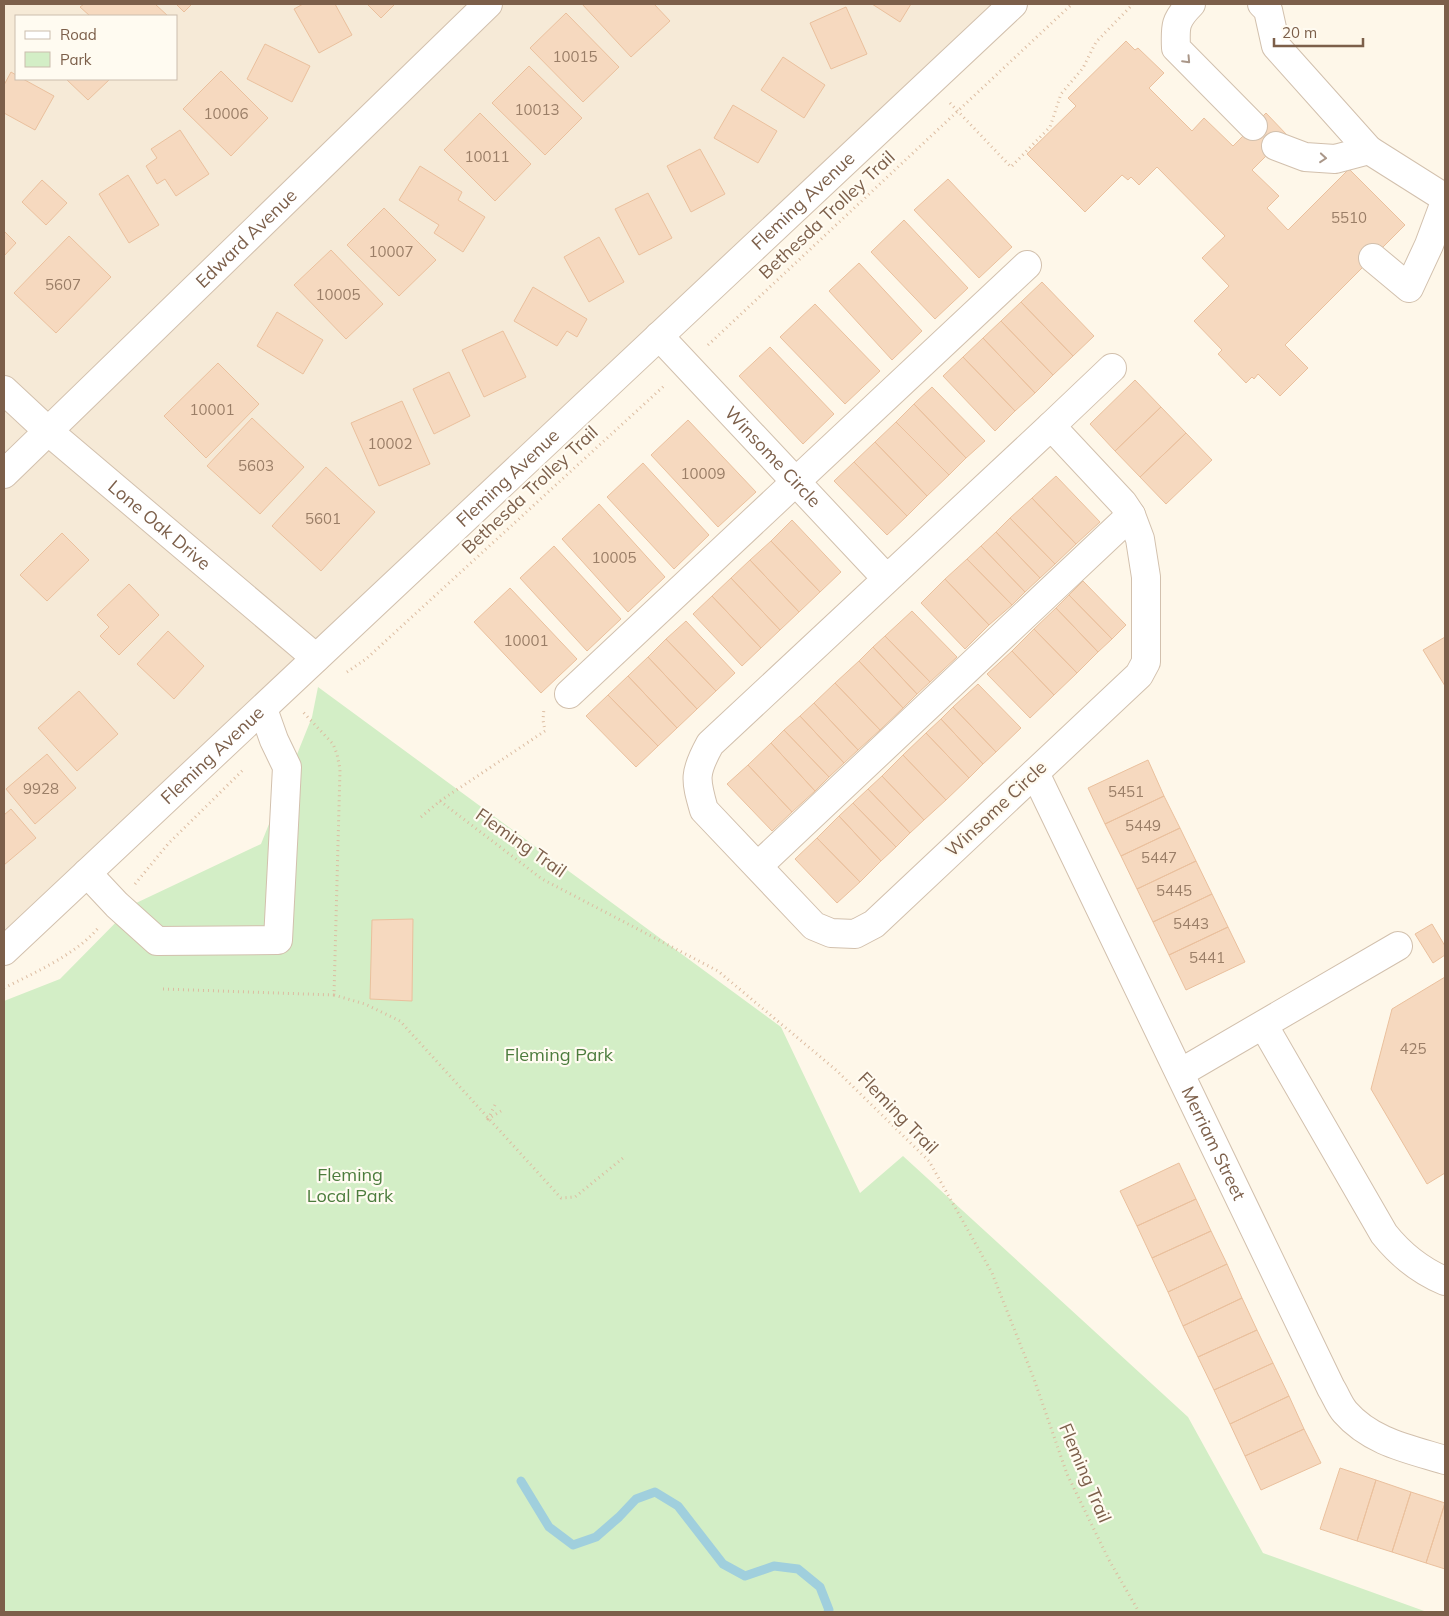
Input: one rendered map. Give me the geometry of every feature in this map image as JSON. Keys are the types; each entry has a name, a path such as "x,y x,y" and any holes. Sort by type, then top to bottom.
{"street":[{"name":"Edward Avenue","path":"4,474 488,4"},
{"name":"Fleming Avenue","path":"4,951 1013,4"},
{"path":"1191,4 1183,12 1175,28 1176,48 1253,126"},
{"path":"1262,4 1268,10 1276,46 1369,150 1445,200 1429,245 1409,288 1373,258"},
{"path":"1276,146 1305,157 1335,160 1369,150"},
{"path":"568,694 1027,265"},
{"name":"Winsome Circle","path":"659,336 887,579"},
{"path":"1051,426 1112,368"},
{"name":"Lone Oak Drive","path":"4,390 48,431 316,658"},
{"name":"Winsome Circle","path":"1051,426 1123,503 1131,515 1140,539 1146,577 1146,662 1143,669 1139,675 883,917 855,934 831,933 814,926 704,810 697,787 699,765 710,744 1051,426"},
{"path":"758,866 1131,515"},
{"path":"88,873 117,905 157,941 278,940 287,767 274,740 263,709"},
{"name":"Merriam Street","path":"1035,772 1331,1388 1344,1410 1359,1426 1376,1437 1445,1460"},
{"path":"1180,1073 1264,1026 1398,946"},
{"path":"1264,1026 1384,1234 1408,1260 1445,1281"}],"path":[{"name":"Bethesda Trolley Trail","path":"345,674 366,659 686,365 1072,4"},
{"path":"946,98 1011,167 1050,127 1061,94 1083,68 1096,42 1133,4"},
{"path":"421,817 440,801 545,731 543,720 545,705 556,692 568,694"},
{"path":"4,988 50,966 95,933 168,844 306,706"},
{"name":"Fleming Trail","path":"440,801 542,879 718,971 836,1070 929,1162 992,1273 1034,1379 1067,1474 1108,1560 1139,1612"},
{"path":"334,995 366,1004 400,1021 560,1198 575,1197 623,1158"},
{"path":"488,1119 495,1105"},
{"path":"488,1119 501,1111"}],"shaded area":[{"path":"4,4 1012,4 4,951"}],"green space":[{"name":"Fleming Local Park","path":"318,687 781,1027 860,1193 903,1156 1188,1417 1263,1553 1427,1612 4,1612 4,1001 60,979 134,904 261,844 312,717"}],"building":[{"path":"84,4 155,4 167,15 89,15 80,7"},
{"path":"176,4 192,4 184,12"},
{"path":"303,4 335,4 352,35 319,53 294,9"},
{"path":"367,4 395,4 381,18"},
{"path":"582,4 654,4 670,21 631,57"},
{"path":"872,4 911,4 900,22"},
{"path":"846,7 867,54 831,69 810,23"},
{"path":"566,13 619,67 583,102 530,48"},
{"path":"1126,41 1135,50 1138,48 1164,73 1149,88 1192,131 1204,118 1233,146 1266,113 1287,135 1252,170 1279,196 1267,208 1288,230 1349,169 1405,225 1285,345 1308,368 1280,396 1258,374 1254,379 1252,377 1246,383 1218,354 1222,350 1194,321 1229,286 1202,258 1225,236 1157,167 1139,185 1131,177 1128,180 1122,175 1085,212 1027,154 1076,106 1068,98"},
{"path":"265,44 310,66 292,102 247,79"},
{"path":"783,57 825,85 804,118 761,90"},
{"path":"529,66 582,118 545,155 492,103"},
{"path":"221,71 268,118 231,156 183,109"},
{"path":"11,72 15,74 15,80 25,80 54,96 35,130 4,113 4,85"},
{"path":"67,80 109,80 88,100"},
{"path":"733,105 777,131 758,163 714,138"},
{"path":"480,113 531,164 495,201 444,150"},
{"path":"180,130 209,174 176,196 165,179 157,184 146,166 157,158 151,149"},
{"path":"700,149 725,194 691,212 667,166"},
{"path":"420,166 462,192 458,200 485,217 463,252 434,233 439,225 399,200"},
{"path":"128,175 159,225 129,243 99,194"},
{"path":"948,179 1012,247 979,278 914,210"},
{"path":"42,180 67,203 46,225 22,202"},
{"path":"648,193 672,238 639,255 615,209"},
{"path":"384,208 436,260 399,296 347,245"},
{"path":"904,220 968,288 935,319 871,252"},
{"path":"4,231 16,243 4,256"},
{"path":"69,236 111,277 56,333 14,293"},
{"path":"599,237 624,282 589,302 564,257"},
{"path":"331,250 383,304 346,339 294,285"},
{"path":"859,263 922,331 892,360 829,291"},
{"path":"1042,282 1094,336 1073,356 1021,302"},
{"path":"533,287 587,319 577,337 567,331 557,346 514,321"},
{"path":"1021,302 1073,356 1053,375 1001,321"},
{"path":"815,304 880,371 845,404 780,337"},
{"path":"277,312 323,340 303,374 257,346"},
{"path":"1001,321 1053,375 1035,393 983,338"},
{"path":"503,331 526,377 484,397 462,350"},
{"path":"983,338 1035,393 1015,411 963,357"},
{"path":"770,347 834,414 803,444 739,376"},
{"path":"963,357 1015,411 995,431 943,376"},
{"path":"218,363 259,404 206,458 164,416"},
{"path":"449,372 470,416 434,434 413,389"},
{"path":"1135,380 1161,407 1115,451 1090,424"},
{"path":"932,387 985,441 966,458 914,404"},
{"path":"402,401 430,464 379,486 351,423"},
{"path":"914,404 966,458 949,475 896,422"},
{"path":"1161,407 1186,433 1140,477 1115,451"},
{"path":"252,418 304,467 260,514 207,466"},
{"path":"688,420 756,492 718,527 651,455"},
{"path":"896,422 949,475 927,496 875,442"},
{"path":"1186,433 1212,460 1166,504 1140,477"},
{"path":"875,442 927,496 907,516 854,462"},
{"path":"854,462 907,516 887,535 834,481"},
{"path":"643,463 709,535 674,569 607,497"},
{"path":"326,467 375,512 321,571 272,526"},
{"path":"1056,476 1100,522 1076,544 1032,498"},
{"path":"1032,498 1076,544 1055,564 1010,518"},
{"path":"599,504 665,577 628,612 562,539"},
{"path":"1010,518 1055,564 1040,578 996,532"},
{"path":"792,520 841,572 820,592 771,541"},
{"path":"996,532 1040,578 1025,592 981,546"},
{"path":"62,533 89,560 47,601 20,575"},
{"path":"771,541 820,592 799,612 750,560"},
{"path":"554,546 621,619 587,651 520,578"},
{"path":"981,546 1025,592 1012,605 967,559"},
{"path":"967,559 1012,605 989,625 945,579"},
{"path":"750,560 799,612 780,630 731,578"},
{"path":"731,578 780,630 761,648 712,596"},
{"path":"945,579 989,625 965,649 921,603"},
{"path":"1083,581 1126,625 1112,639 1069,595"},
{"path":"129,584 159,615 119,655 100,636 109,627 97,615"},
{"path":"510,588 577,659 541,693 474,622"},
{"path":"1069,595 1112,639 1098,652 1056,608"},
{"path":"712,596 761,648 742,666 693,614"},
{"path":"1056,608 1098,652 1077,673 1034,629"},
{"path":"912,611 957,657 930,682 885,636"},
{"path":"686,621 735,673 716,691 666,639"},
{"path":"1034,629 1077,673 1054,695 1012,651"},
{"path":"168,631 204,666 174,699 137,664"},
{"path":"885,636 930,682 917,694 873,647"},
{"path":"1445,637 1445,686 1423,650"},
{"path":"666,639 716,691 697,709 648,657"},
{"path":"873,647 917,694 903,708 859,661"},
{"path":"1012,651 1054,695 1030,718 987,674"},
{"path":"648,657 697,709 677,728 628,676"},
{"path":"859,661 903,708 880,730 835,683"},
{"path":"628,676 677,728 658,746 608,695"},
{"path":"835,683 880,730 858,750 814,703"},
{"path":"978,684 1021,728 996,752 953,707"},
{"path":"79,691 118,734 77,771 38,728"},
{"path":"608,695 658,746 636,767 586,716"},
{"path":"814,703 858,750 844,763 800,716"},
{"path":"953,707 996,752 983,764 941,719"},
{"path":"800,716 844,763 829,777 784,730"},
{"path":"941,719 983,764 969,778 926,733"},
{"path":"784,730 829,777 815,791 771,743"},
{"path":"926,733 969,778 946,800 903,755"},
{"path":"771,743 815,791 792,812 748,765"},
{"path":"47,754 76,788 35,824 6,789"},
{"path":"903,755 946,800 924,820 882,776"},
{"path":"1148,760 1164,796 1105,824 1088,788"},
{"path":"748,765 792,812 772,831 727,784"},
{"path":"882,776 924,820 910,833 868,789"},
{"path":"868,789 910,833 896,847 853,803"},
{"path":"1164,796 1180,828 1121,856 1105,824"},
{"path":"853,803 896,847 881,861 839,816"},
{"path":"11,809 36,838 4,865 4,815"},
{"path":"839,816 881,861 860,882 817,838"},
{"path":"1180,828 1196,861 1137,889 1121,856"},
{"path":"817,838 860,882 837,903 795,859"},
{"path":"1196,861 1212,894 1153,922 1137,889"},
{"path":"1212,894 1228,927 1169,955 1153,922"},
{"path":"413,919 412,1001 370,999 372,920"},
{"path":"1432,924 1445,946 1445,955 1433,963 1415,934"},
{"path":"1228,927 1245,962 1186,990 1169,955"},
{"path":"1445,977 1445,1173 1427,1184 1371,1089 1392,1009"},
{"path":"1179,1163 1196,1199 1137,1226 1120,1191"},
{"path":"1196,1199 1211,1231 1152,1258 1137,1226"},
{"path":"1211,1231 1227,1264 1168,1292 1152,1258"},
{"path":"1227,1264 1242,1298 1183,1326 1168,1292"},
{"path":"1242,1298 1257,1330 1198,1357 1183,1326"},
{"path":"1257,1330 1273,1363 1214,1390 1198,1357"},
{"path":"1273,1363 1289,1396 1230,1424 1214,1390"},
{"path":"1289,1396 1304,1429 1245,1456 1230,1424"},
{"path":"1304,1429 1321,1463 1261,1490 1245,1456"},
{"path":"1340,1468 1376,1480 1357,1541 1320,1529"},
{"path":"1376,1480 1411,1492 1392,1552 1357,1541"},
{"path":"1411,1492 1445,1503 1426,1563 1392,1552"},
{"path":"1445,1503 1445,1569 1426,1563"}],"waterway":[{"path":"521,1481 549,1527 573,1545 596,1537 636,1499 655,1492 678,1506 723,1564 745,1576 774,1566 798,1569 820,1587 829,1610 828,1612"}],"park label":[{"name":"Fleming Park","path":"559,1055"}]}
